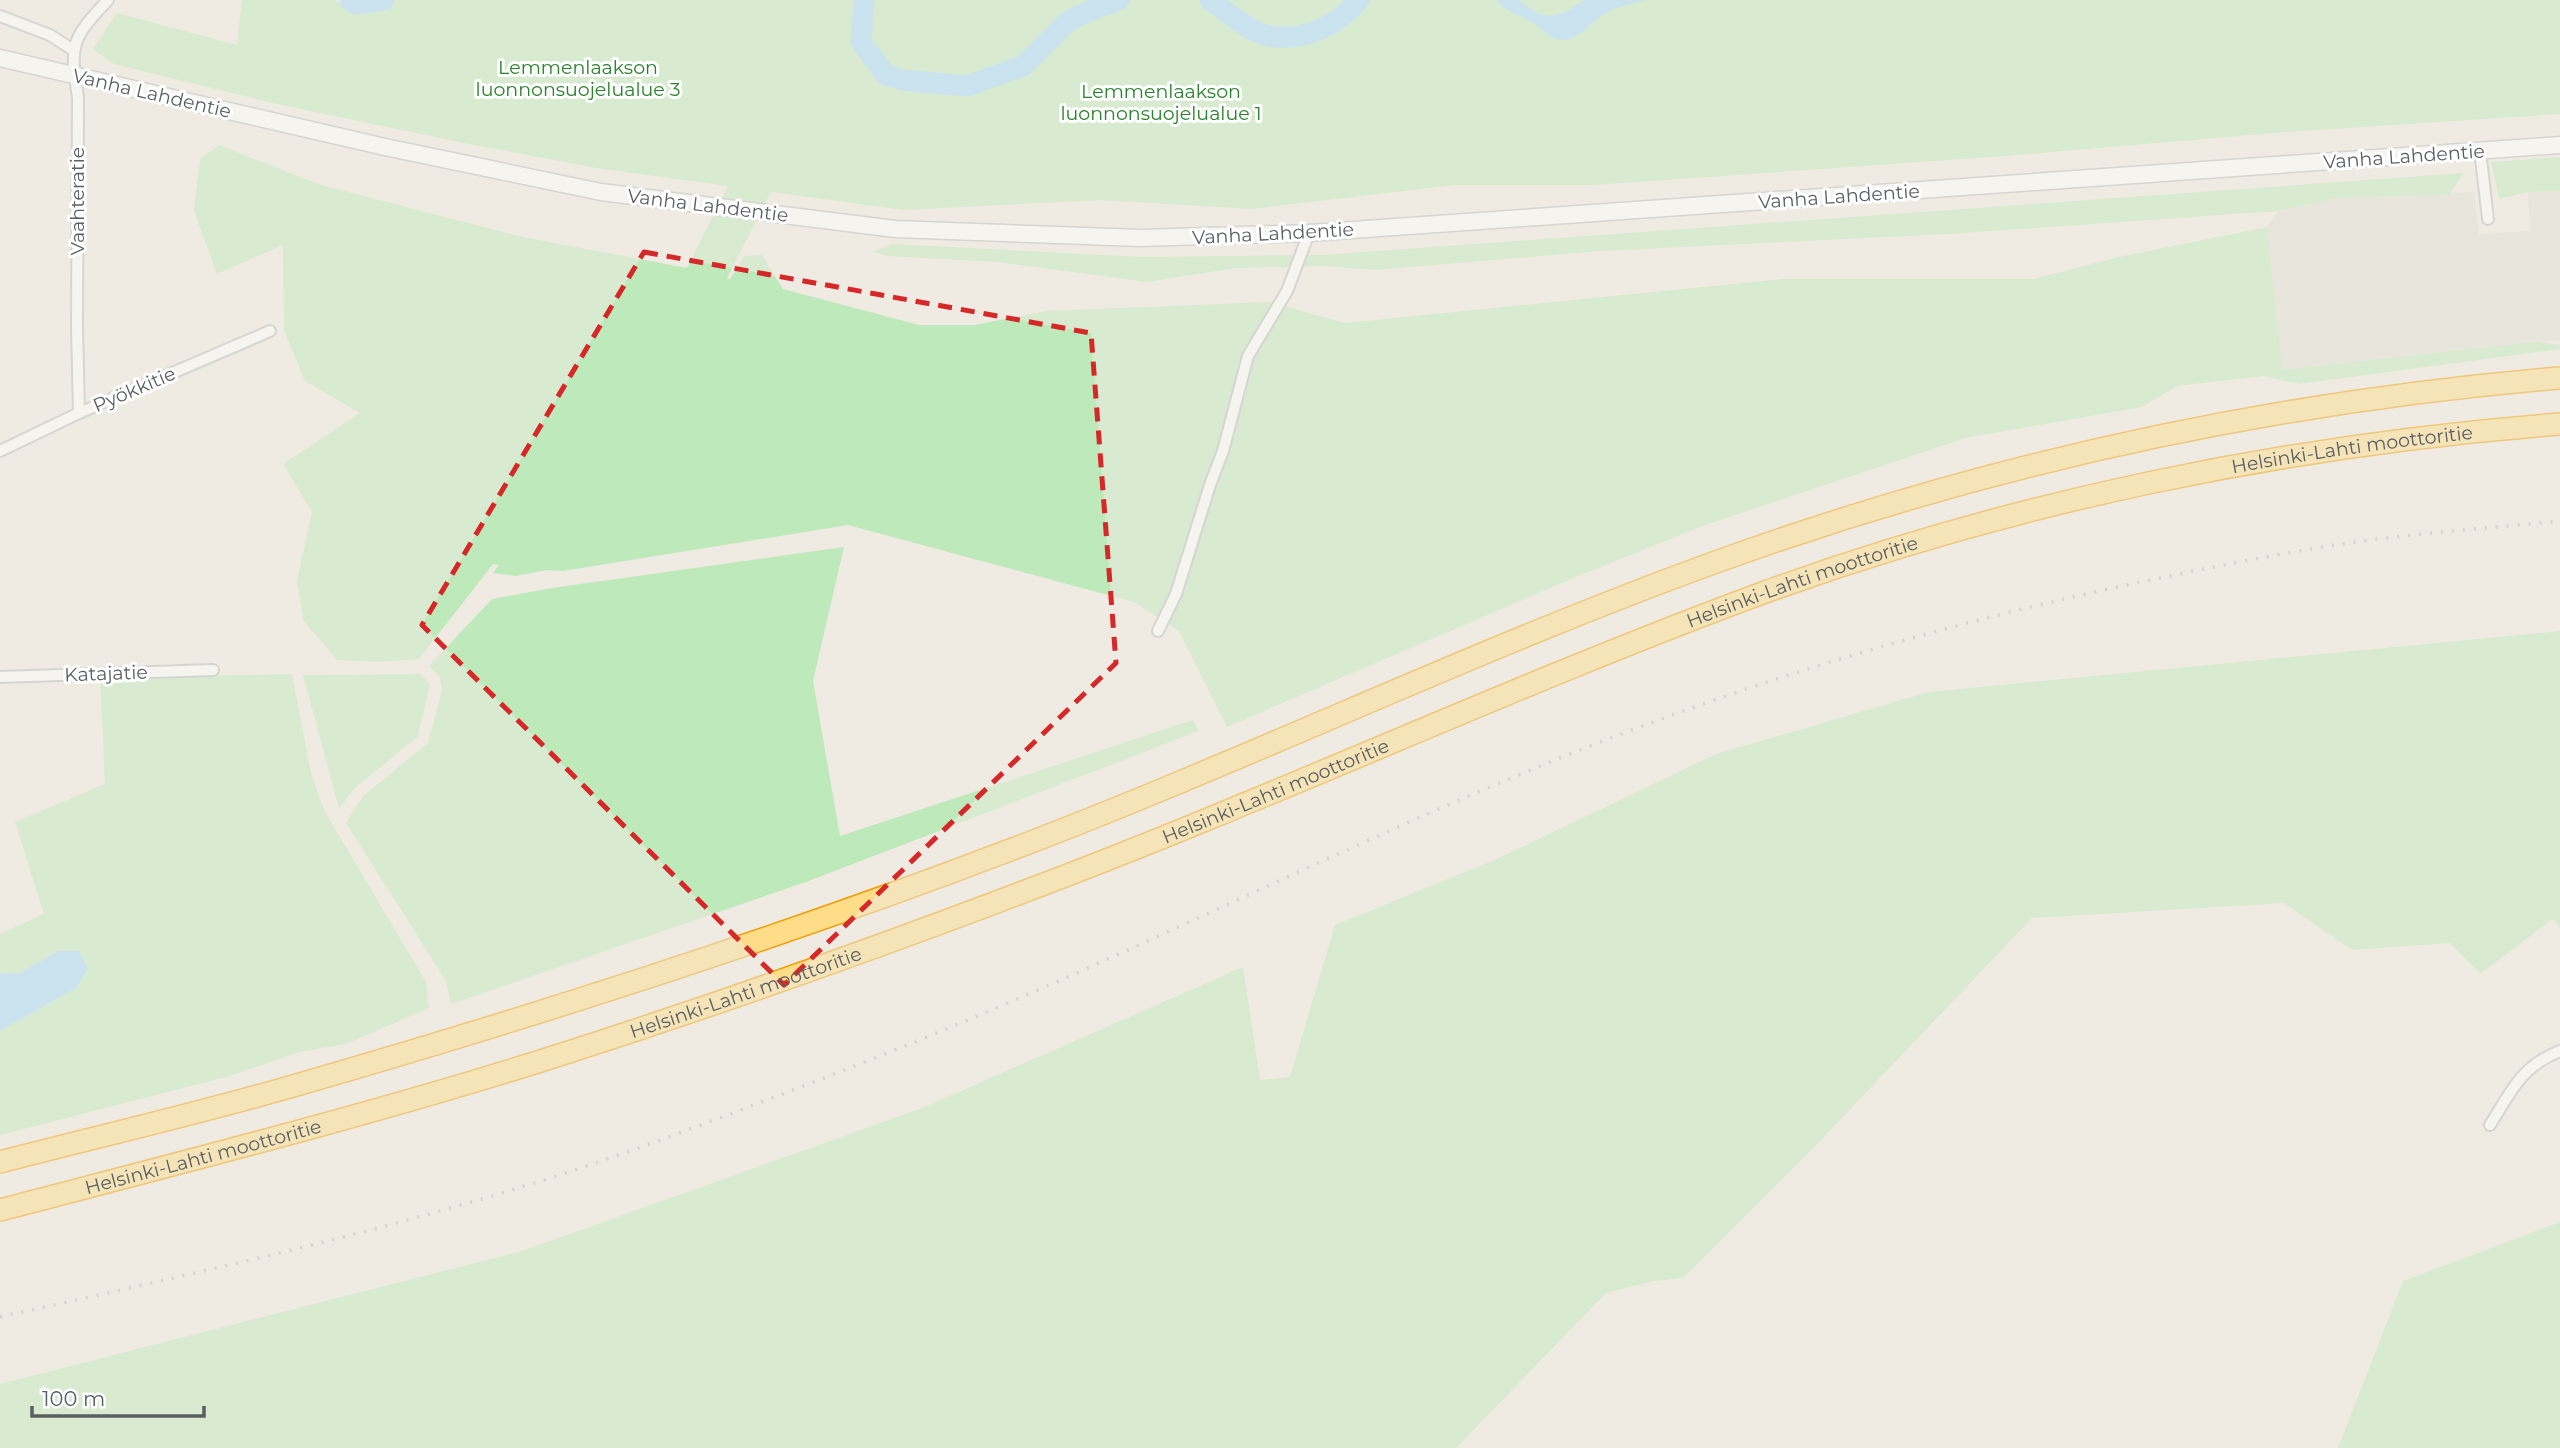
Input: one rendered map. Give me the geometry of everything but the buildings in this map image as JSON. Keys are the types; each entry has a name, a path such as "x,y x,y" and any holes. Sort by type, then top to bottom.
{"highway":[{"path":"0,1163 296,1086 530,1015 762,939 1017,848 1250,755 1610,602 1744,552 1894,504 2045,463 2182,432 2311,409 2481,385 2560,378"},
{"name":"Helsinki-Lahti moottoritie","path":"0,1210 307,1129 544,1060 776,982 1047,883 1268,796 1615,650 1761,594 1908,545 2053,506 2191,475 2333,450 2488,430 2560,424"}],"main road":[{"name":"Vanha Lahdentie","path":"0,58 385,147 615,193 895,229 1140,239 1309,233 2560,145"}],"street":[{"path":"0,16 50,35 73,50 84,26 107,0"},
{"name":"Vaahteratie","path":"73,50 78,98 79,413"},
{"path":"2480,150 2488,219"},
{"path":"1158,631 1176,594 1223,451 1248,356 1287,291 1309,233"},
{"name":"Pyökkitie","path":"0,451 79,413 270,331"},
{"name":"Katajatie","path":"0,677 213,670"},
{"path":"2490,1125 2520,1076 2548,1056 2560,1051"}],"highlighted area":[{"path":"644,252 1091,333 1116,663 784,985 422,625"}],"shaded area":[{"path":"2560,191 2560,340 2281,370 2267,227 2278,211 2338,198 2474,192 2479,234 2530,231 2528,192"}],"green space":[{"path":"242,0 334,0 358,12 379,6 376,0 2560,0 2560,114 2286,132 2005,156 1594,185 1455,185 1252,209 1100,200 903,210 771,192 727,278 730,279 744,256 762,255 783,289 919,325 974,325 1046,311 1269,302 1345,323 1782,279 2034,279 2119,257 2267,227 2282,370 2536,342 2560,345 2560,349 2299,384 2264,376 2177,386 2142,407 1965,438 1700,527 1583,574 1227,727 1179,631 1134,602 848,525 563,571 547,570 515,576 493,573 499,565 493,564 419,659 376,662 337,660 304,621 297,581 312,512 283,464 360,413 305,381 284,331 283,245 217,274 194,211 200,159 219,145 321,185 523,237 687,268 728,186 596,168 277,104 114,64 93,49 117,13 237,45"},
{"path":"2560,157 2560,191 2528,192 2499,199 2491,162"},
{"path":"2464,173 2450,194 2338,198 2278,211 1948,234 1601,251 1376,270 1322,266 1236,268 1147,282 997,262 888,256 873,252 892,244 1140,257 1322,255"},
{"path":"844,547 813,681 840,836 1193,720 1199,731 806,882 451,1004 446,981 346,823 363,796 428,743 442,691 440,678 429,666 492,599 552,588"},
{"path":"2560,631 2560,927 2553,919 2480,974 2450,943 2352,950 2284,903 2032,918 1819,1142 1683,1278 1654,1281 1606,1293 1456,1448 0,1448 0,1384 522,1251 922,1108 1243,967 1260,1080 1290,1077 1335,925 1497,859 1716,754 1929,692"},
{"path":"292,674 311,773 324,810 426,982 429,1008 346,1044 300,1052 230,1076 0,1135 0,1031 76,988 58,951 18,974 0,973 0,934 44,914 15,822 105,784 100,678"},
{"path":"420,674 430,684 418,736 355,788 339,808 303,675"},
{"path":"2560,1222 2560,1448 2338,1448 2403,1281"}],"water":[{"path":"1496,0 1518,0 1539,14 1551,16 1566,12 1585,0 1645,0 1608,12 1577,35 1564,40 1553,38"},
{"path":"58,951 79,951 88,969 76,988 0,1031 0,973 18,974"}],"waterway":[{"path":"350,0 356,4 384,0"},
{"path":"864,0 861,42 886,75 902,80 967,86 1023,66 1065,24 1077,16 1119,0"},
{"path":"1210,0 1251,29 1280,37 1295,37 1324,28 1349,11 1359,0"}],"railway":[{"path":"0,1317 336,1239 420,1217 585,1167 823,1078 978,1016 1443,807 1589,746 1728,695 1856,654 2053,602 2232,563 2371,540 2560,521"}],"park label":[{"name":"Lemmenlaakson luonnonsuojelualue 3","path":"578,78"},
{"name":"Lemmenlaakson luonnonsuojelualue 1","path":"1161,102"}]}
